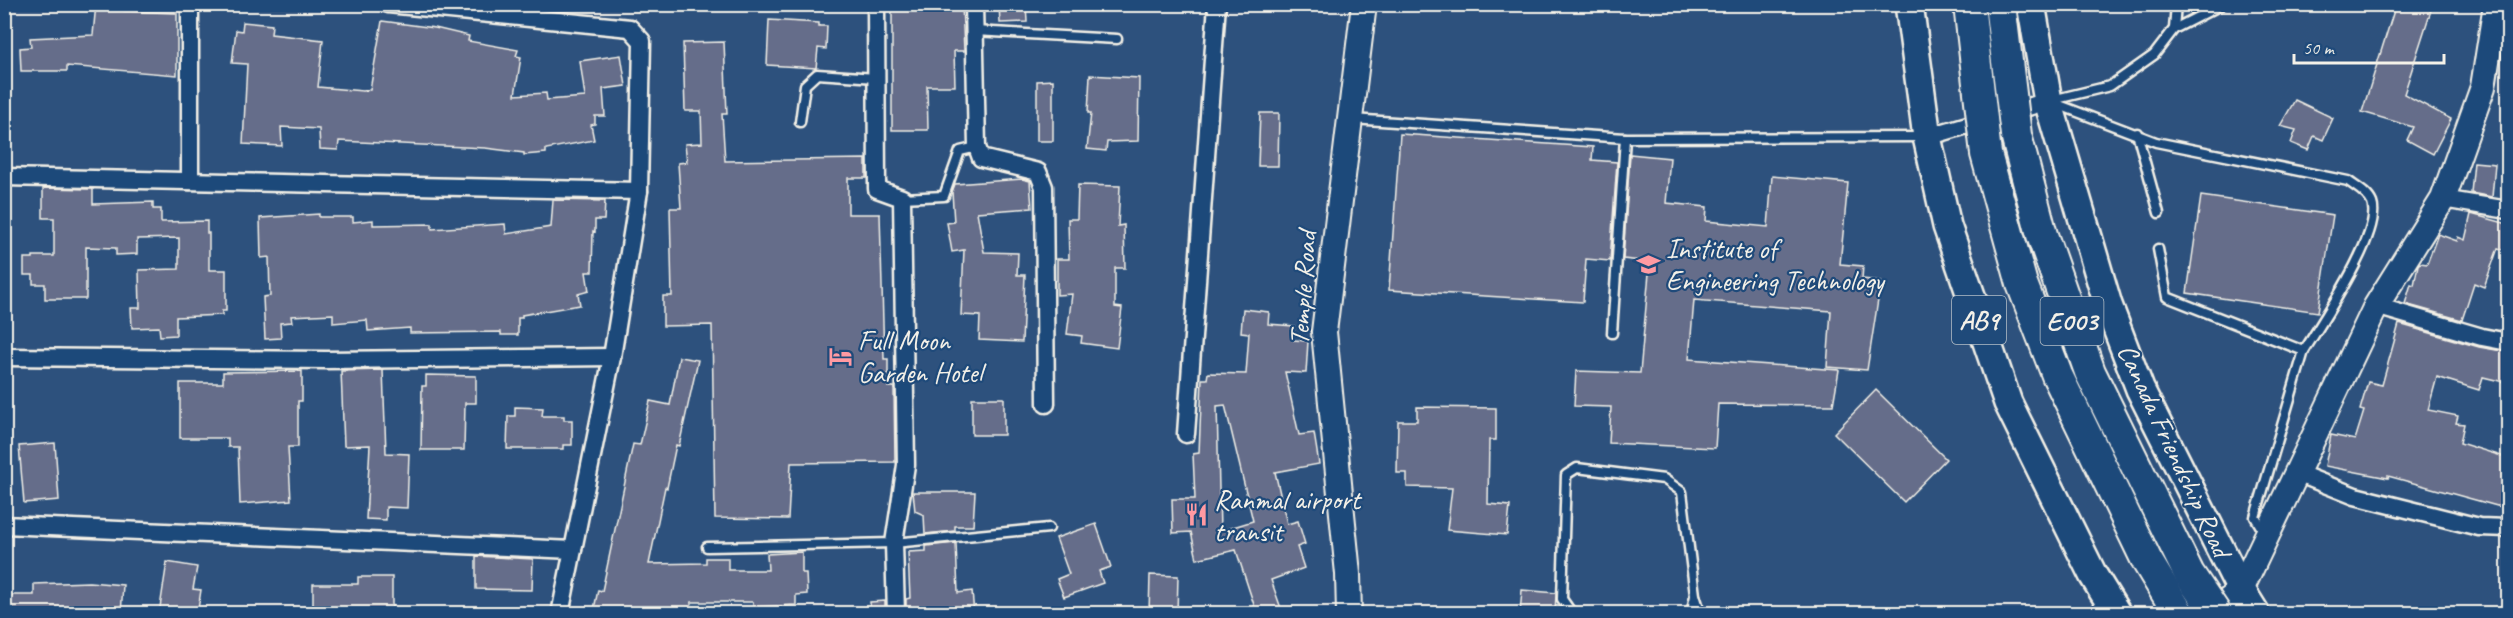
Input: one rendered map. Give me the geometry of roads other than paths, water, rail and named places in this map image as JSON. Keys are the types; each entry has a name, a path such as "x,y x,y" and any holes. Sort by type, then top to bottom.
{"highway":[{"name":"E003","path":"1969,4 1986,154 2022,284 2056,375 2147,561 2179,614"},
{"name":"E003","path":"2000,4 2016,135 2042,235 2090,372 2189,574 2213,614"}],"main road":[{"name":"AB9","path":"1909,4 1927,137 1947,226 2008,403 2093,575 2117,614"},
{"name":"Canada Friendship Road","path":"2031,4 2048,101 2108,305 2140,389 2241,590 2256,614"}],"street":[{"path":"190,4 190,181"},
{"path":"388,4 630,28 642,41 639,191 612,357 560,614"},
{"path":"876,4 877,189 902,198 906,465 894,543 896,614"},
{"path":"974,4 977,147 981,158 1038,172 1044,187 1046,404"},
{"path":"1186,434 1217,4"},
{"name":"Temple Road","path":"1349,614 1348,574 1324,332 1364,4"},
{"path":"2213,614 2241,590 2376,306 2443,199 2483,87 2496,4"},
{"path":"1927,137 2048,101"},
{"path":"4,177 639,191"},
{"path":"2443,199 2508,210"},
{"path":"2376,306 2482,337 2508,342"},
{"path":"4,357 326,360 612,357"},
{"path":"2296,473 2355,496 2479,527 2508,528"},
{"path":"4,525 573,550"}],"lane":[{"path":"2174,29 2176,4"},
{"path":"2048,101 2110,86 2154,55 2174,29 2223,4"},
{"path":"974,31 1117,39"},
{"path":"800,122 806,85 817,74 876,78"},
{"path":"2048,101 2156,142 2348,181 2371,201 2374,217 2356,264 2304,351 2255,517 2267,538"},
{"path":"1350,119 1625,138 1927,137"},
{"path":"2137,133 2159,213"},
{"path":"1612,333 1625,138"},
{"path":"902,198 944,196 960,151 977,147"},
{"path":"2158,249 2167,297 2304,351"},
{"path":"1580,614 1571,612 1562,600 1566,474 1577,468 1664,479 1682,492 1695,595 1701,614"},
{"path":"707,547 894,543 1049,528"},
{"path":"1691,614 1695,595"}],"place":[{"name":"Institute of Engineering Technology","path":"1648,264"},
{"name":"Full Moon Garden Hotel","path":"840,356"},
{"name":"Ranmal airport transit","path":"1196,515"}]}
